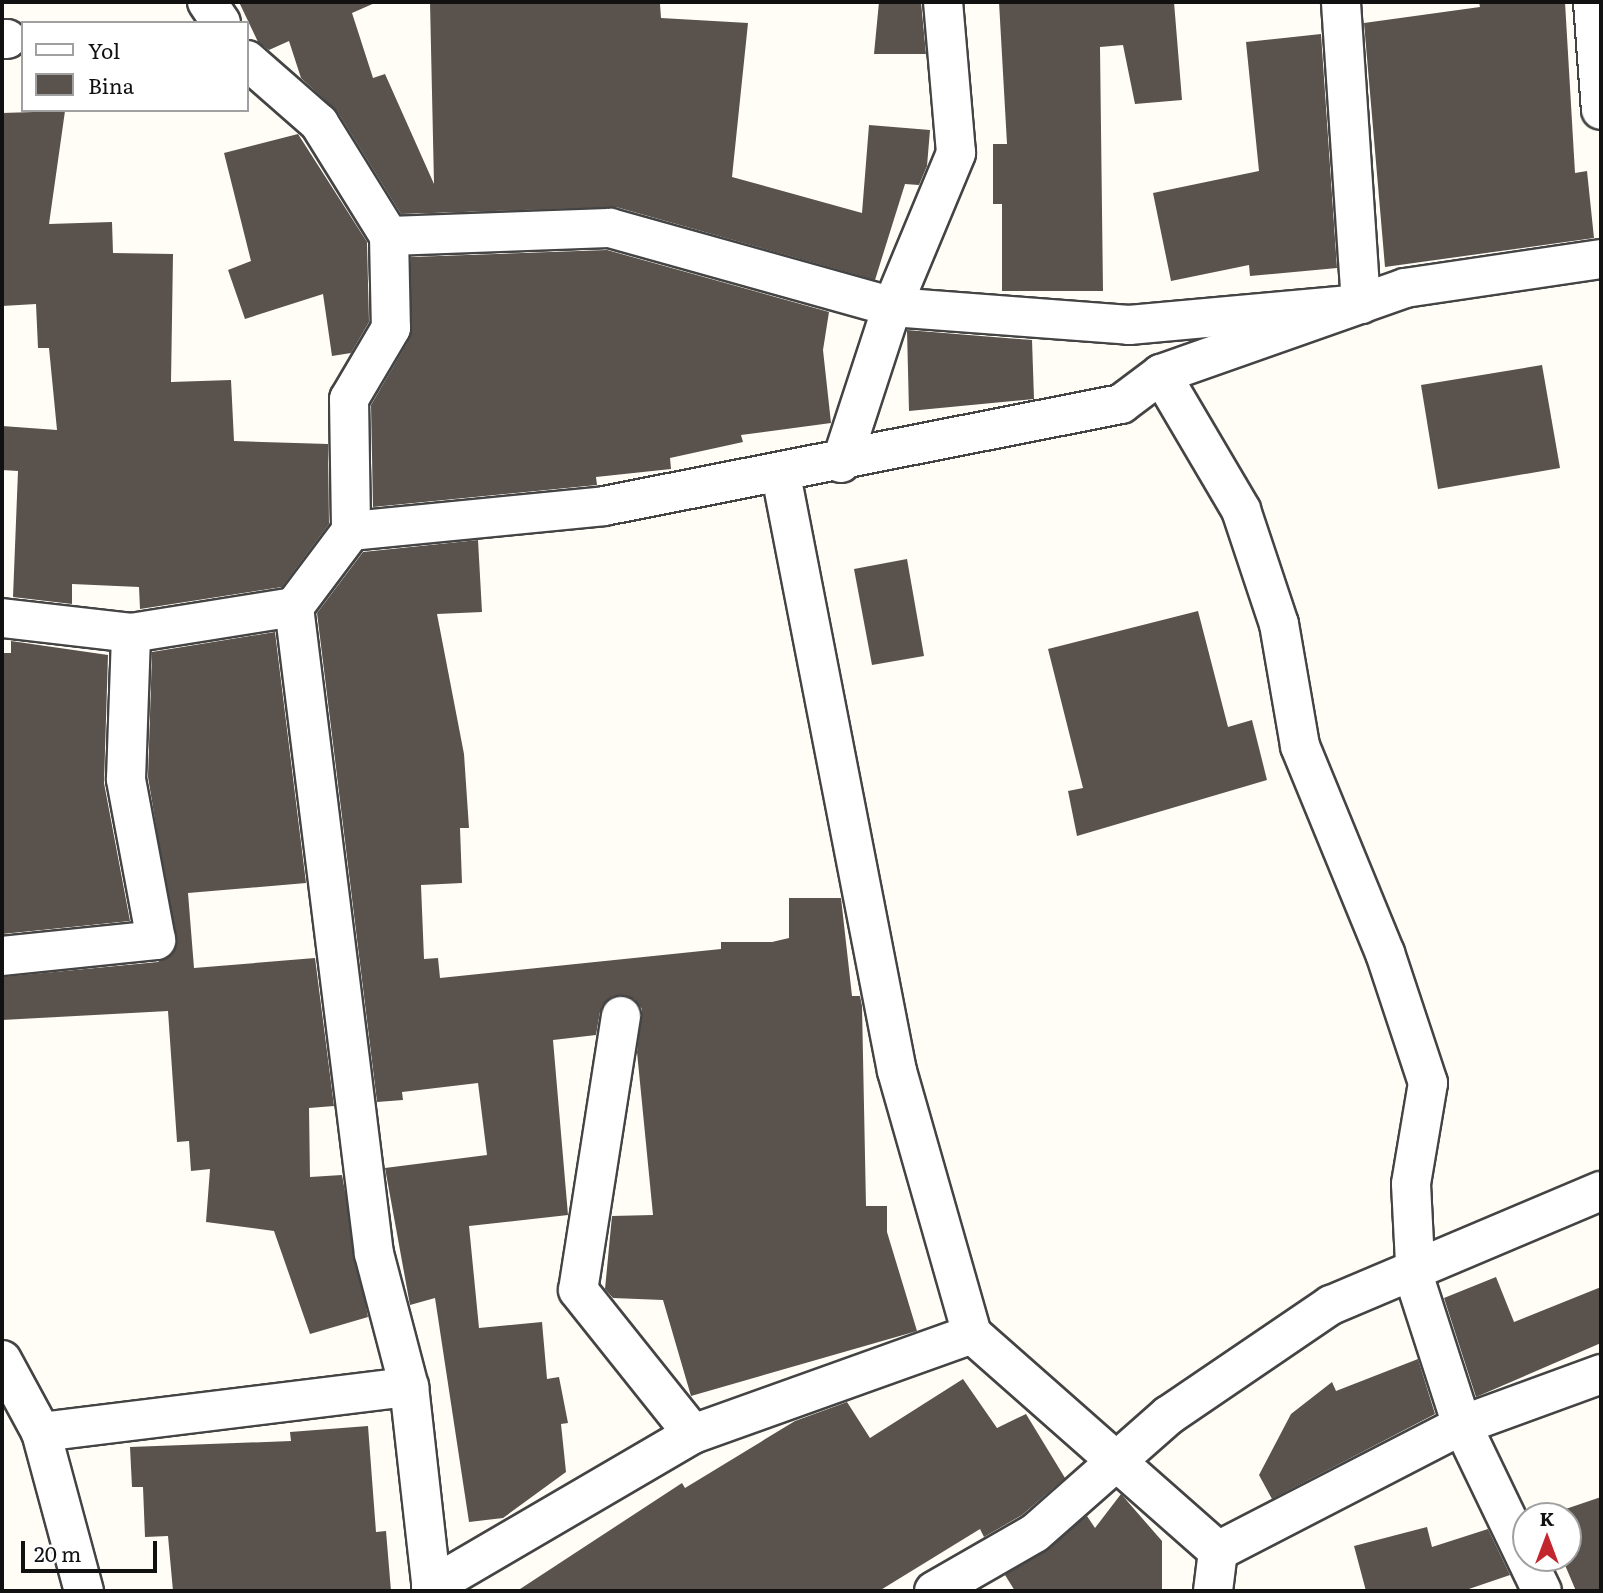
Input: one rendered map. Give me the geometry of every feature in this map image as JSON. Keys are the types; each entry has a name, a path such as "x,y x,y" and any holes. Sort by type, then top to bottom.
{"street":[{"path":"207,2 220,21"},
{"path":"841,463 892,307 956,153 943,2"},
{"path":"1341,2 1361,304"},
{"path":"1593,2 1601,110"},
{"path":"248,61 319,123 389,236 391,328 349,399 351,531 294,607 374,1254 409,1387 431,1589 693,1434 972,1334"},
{"path":"389,236 610,228 892,307 1129,325 1361,304"},
{"path":"351,531 604,506 781,475 1121,404 1161,374 1405,288 1601,259"},
{"path":"1161,374 1241,510 1279,624 1300,746 1385,953 1428,1083 1411,1184 1415,1265 1462,1426 1531,1588"},
{"path":"781,475 897,1071 972,1334 1218,1551"},
{"path":"2,618 131,633 294,607"},
{"path":"2,956 156,940 126,779 131,633"},
{"path":"621,1016 578,1290 693,1434"},
{"path":"934,1591 1035,1534 1169,1415 1331,1305 1415,1265 1601,1191"},
{"path":"2,1360 41,1432 84,1591"},
{"path":"1218,1551 1462,1426 1601,1374"},
{"path":"41,1432 409,1387"},
{"path":"1213,1591 1218,1551"}],"building":[{"path":"239,2 377,2 352,13 373,78 385,74 434,184 430,2 660,4 661,18 748,23 732,177 862,213 869,125 930,130 927,166 919,185 905,184 875,280 616,207 401,214 337,111 301,78 289,41 269,50 258,42"},
{"path":"879,2 921,2 926,54 874,54"},
{"path":"999,2 1174,2 1182,100 1135,104 1123,45 1100,47 1103,291 1002,291 1002,204 993,204 993,144 1007,144"},
{"path":"1479,2 1565,2 1575,173 1587,171 1594,238 1385,267 1364,23 1480,7"},
{"path":"1321,34 1337,268 1250,276 1249,265 1171,281 1153,193 1259,171 1246,42"},
{"path":"65,112 49,224 112,222 113,253 173,254 171,382 231,380 234,441 328,444 329,524 282,587 140,609 139,587 72,584 72,604 13,597 18,471 2,470 2,426 57,430 49,348 38,348 36,304 2,306 2,113"},
{"path":"298,134 367,242 369,322 351,353 332,356 323,294 245,319 228,270 251,261 224,153"},
{"path":"607,250 829,312 823,350 831,423 741,435 743,442 670,458 671,469 596,477 597,485 373,507 371,405 410,338 411,257"},
{"path":"907,330 1032,340 1034,399 909,411"},
{"path":"1542,365 1560,468 1438,489 1421,385"},
{"path":"478,540 482,612 437,614 464,754 469,828 460,828 462,883 421,885 424,959 438,958 440,978 721,949 721,942 772,942 789,938 789,898 841,898 852,996 860,996 862,1006 866,1206 887,1206 887,1232 917,1331 691,1396 663,1300 613,1298 605,1289 612,1216 653,1215 637,1052 642,1009 634,999 613,996 600,1012 596,1035 553,1040 568,1215 469,1226 479,1328 542,1322 547,1379 559,1377 568,1423 561,1424 566,1472 503,1518 469,1522 435,1298 410,1305 385,1168 487,1155 478,1083 402,1092 403,1100 377,1102 317,613 363,552"},
{"path":"907,559 924,656 872,665 854,569"},
{"path":"1198,611 1228,727 1252,720 1267,780 1077,836 1068,791 1083,788 1048,649"},
{"path":"275,632 306,883 188,893 194,968 315,958 334,1106 309,1108 310,1177 342,1175 368,1317 310,1334 274,1231 206,1222 210,1169 191,1171 189,1141 177,1142 168,1011 2,1020 2,977 158,962 176,948 148,777 152,652"},
{"path":"11,641 108,655 104,783 130,921 2,934 2,653 11,653"},
{"path":"1496,1277 1514,1322 1601,1287 1601,1343 1476,1397 1444,1298"},
{"path":"1418,1359 1435,1414 1272,1499 1259,1475 1291,1414 1332,1382 1336,1391"},
{"path":"963,1379 997,1428 1026,1414 1065,1478 1022,1515 984,1537 980,1529 879,1591 517,1591 682,1483 685,1488 795,1421 847,1402 870,1438"},
{"path":"368,1426 376,1532 386,1531 391,1591 173,1591 168,1536 145,1537 143,1487 132,1487 130,1447 291,1441 290,1432"},
{"path":"1121,1494 1162,1541 1162,1591 1015,1591 1005,1575 1087,1516 1095,1528"},
{"path":"1601,1497 1601,1591 1576,1591 1568,1572 1582,1572 1582,1503"},
{"path":"1427,1527 1432,1547 1488,1529 1510,1575 1463,1591 1366,1591 1354,1546"}]}
